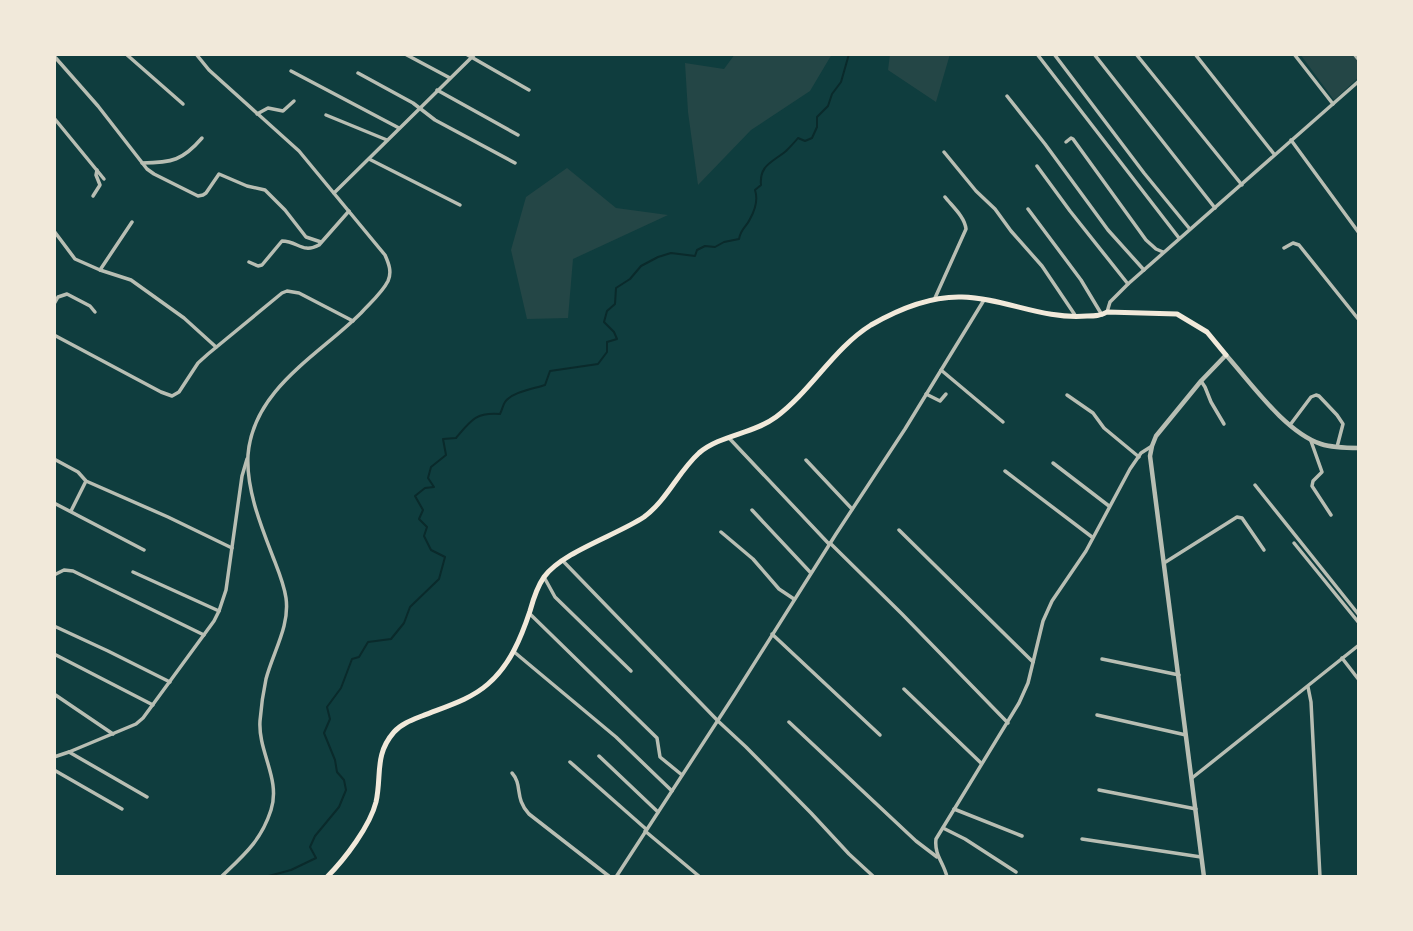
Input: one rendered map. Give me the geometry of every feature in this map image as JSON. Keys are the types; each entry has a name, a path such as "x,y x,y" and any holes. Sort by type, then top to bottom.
{"main road":[{"path":"327,877 369,822 377,794 379,760 396,730 408,722 472,696 489,684 506,664 520,639 544,577 563,561 643,517 657,506 702,451 772,419 795,402 849,343 869,327 890,315 934,300 962,297 1052,316 1177,314 1207,332 1226,355"}],"street":[{"path":"126,54 183,104"},
{"path":"54,757 136,724 204,635 219,611 226,590 242,476 255,422 266,403 286,379 353,321 383,289 389,278 389,265 385,255 299,151 209,70 196,54"},
{"path":"405,54 450,78"},
{"path":"466,54 528,90"},
{"path":"1037,54 1179,238"},
{"path":"1054,54 1189,228"},
{"path":"1094,54 1215,208"},
{"path":"1136,54 1241,185"},
{"path":"1195,54 1274,154"},
{"path":"1294,54 1333,104"},
{"path":"1354,54 1359,61"},
{"path":"54,56 153,174 198,196 204,195 220,174 247,186 261,188 285,209 306,237 321,242"},
{"path":"334,193 473,56"},
{"path":"291,71 399,128"},
{"path":"358,73 413,103 435,120 515,163"},
{"path":"1028,209 1105,314 1111,302 1128,284 1189,228 1359,81"},
{"path":"437,90 518,135"},
{"path":"1007,96 1108,230 1144,270"},
{"path":"257,114 264,108 283,111 294,101"},
{"path":"326,115 387,140"},
{"path":"54,118 104,179"},
{"path":"142,163 172,161 186,155 202,138"},
{"path":"1066,142 1073,139 1146,240 1163,252"},
{"path":"1291,139 1359,233"},
{"path":"944,152 1042,265 1076,317"},
{"path":"369,159 460,205"},
{"path":"1037,166 1128,284"},
{"path":"93,196 100,186 97,170"},
{"path":"934,300 966,229 962,219 945,197"},
{"path":"249,262 262,265 282,241 303,248 314,248 349,211"},
{"path":"100,270 132,222"},
{"path":"54,231 75,259 131,280 184,318 216,347"},
{"path":"1284,248 1293,243 1299,245 1359,320"},
{"path":"54,335 172,396 179,392 198,363 287,291 299,293 353,321"},
{"path":"54,304 58,297 66,294 79,299 95,312"},
{"path":"616,877 718,722 984,300"},
{"path":"1205,877 1150,456 1152,446 1156,436 1226,355 1282,418 1310,439 1337,447 1359,448"},
{"path":"941,370 1003,422"},
{"path":"1201,381 1224,424"},
{"path":"926,394 940,401 946,394"},
{"path":"1290,425 1316,394 1342,422 1343,428 1337,447"},
{"path":"1067,395 1093,413 1104,428 1139,457"},
{"path":"729,438 829,544 902,614 1008,723"},
{"path":"1310,439 1322,472 1312,486 1331,515"},
{"path":"949,875 938,858 936,839 1008,723 1028,683 1043,621 1052,601 1093,537 1130,469 1152,446"},
{"path":"221,877 255,843 272,808 274,791 260,723 266,679 287,609 286,594 257,515 248,457"},
{"path":"54,459 78,472 86,481 232,548"},
{"path":"806,460 852,509"},
{"path":"1053,463 1110,506"},
{"path":"1005,471 1093,537"},
{"path":"71,511 86,481"},
{"path":"1255,485 1359,615"},
{"path":"54,503 144,550"},
{"path":"752,510 811,573"},
{"path":"1164,563 1237,517 1242,518 1264,550"},
{"path":"899,530 1033,662"},
{"path":"721,532 753,559 779,589 794,599"},
{"path":"1294,543 1359,623"},
{"path":"563,561 718,722 874,877"},
{"path":"54,575 64,570 73,571 204,635"},
{"path":"134,572 219,611"},
{"path":"544,577 555,597 631,671"},
{"path":"529,613 657,738 660,757 682,775"},
{"path":"54,626 170,682"},
{"path":"772,634 880,735"},
{"path":"1192,778 1358,648"},
{"path":"513,651 616,737 672,791"},
{"path":"54,654 153,705"},
{"path":"1102,659 1178,674"},
{"path":"1342,659 1359,680"},
{"path":"1308,686 1320,877"},
{"path":"904,690 981,763"},
{"path":"54,694 113,734"},
{"path":"1097,715 1186,735"},
{"path":"789,722 916,841 938,858"},
{"path":"69,752 147,797"},
{"path":"599,756 657,812"},
{"path":"570,762 700,877"},
{"path":"54,769 122,809"},
{"path":"512,773 517,777 522,806 529,814 610,877"},
{"path":"1098,790 1196,809"},
{"path":"954,809 1022,836"},
{"path":"943,828 1016,872"},
{"path":"1082,839 1202,857"}],"shaded area":[{"path":"735,54 832,54 810,91 751,130 698,185 688,112 685,63 724,69"},
{"path":"890,54 950,54 936,102 888,70"},
{"path":"1300,54 1359,54 1359,77 1334,100"},
{"path":"567,168 616,208 668,215 573,259 568,318 527,319 511,250 526,197"}],"waterway":[{"path":"265,877 291,870 316,858 310,847 315,836 339,807 346,790 324,733 330,719 327,707 341,688 352,659 359,657 368,642 391,639 404,623 410,607 439,579 445,557 431,550 424,536 427,527 419,519 423,510 415,496 425,488 434,487 428,478 431,467 446,455 443,439 456,438 479,416 500,414 508,399 523,391 545,385 550,371 598,364 607,352 607,342 617,339 604,322 607,311 615,304 616,288 630,279 641,266 671,253 695,256 697,250 705,246 715,247 739,239 753,212 755,190 761,185 762,173 798,138 805,141 812,138 817,127 817,117 828,106 832,94 841,82 849,54"}]}
